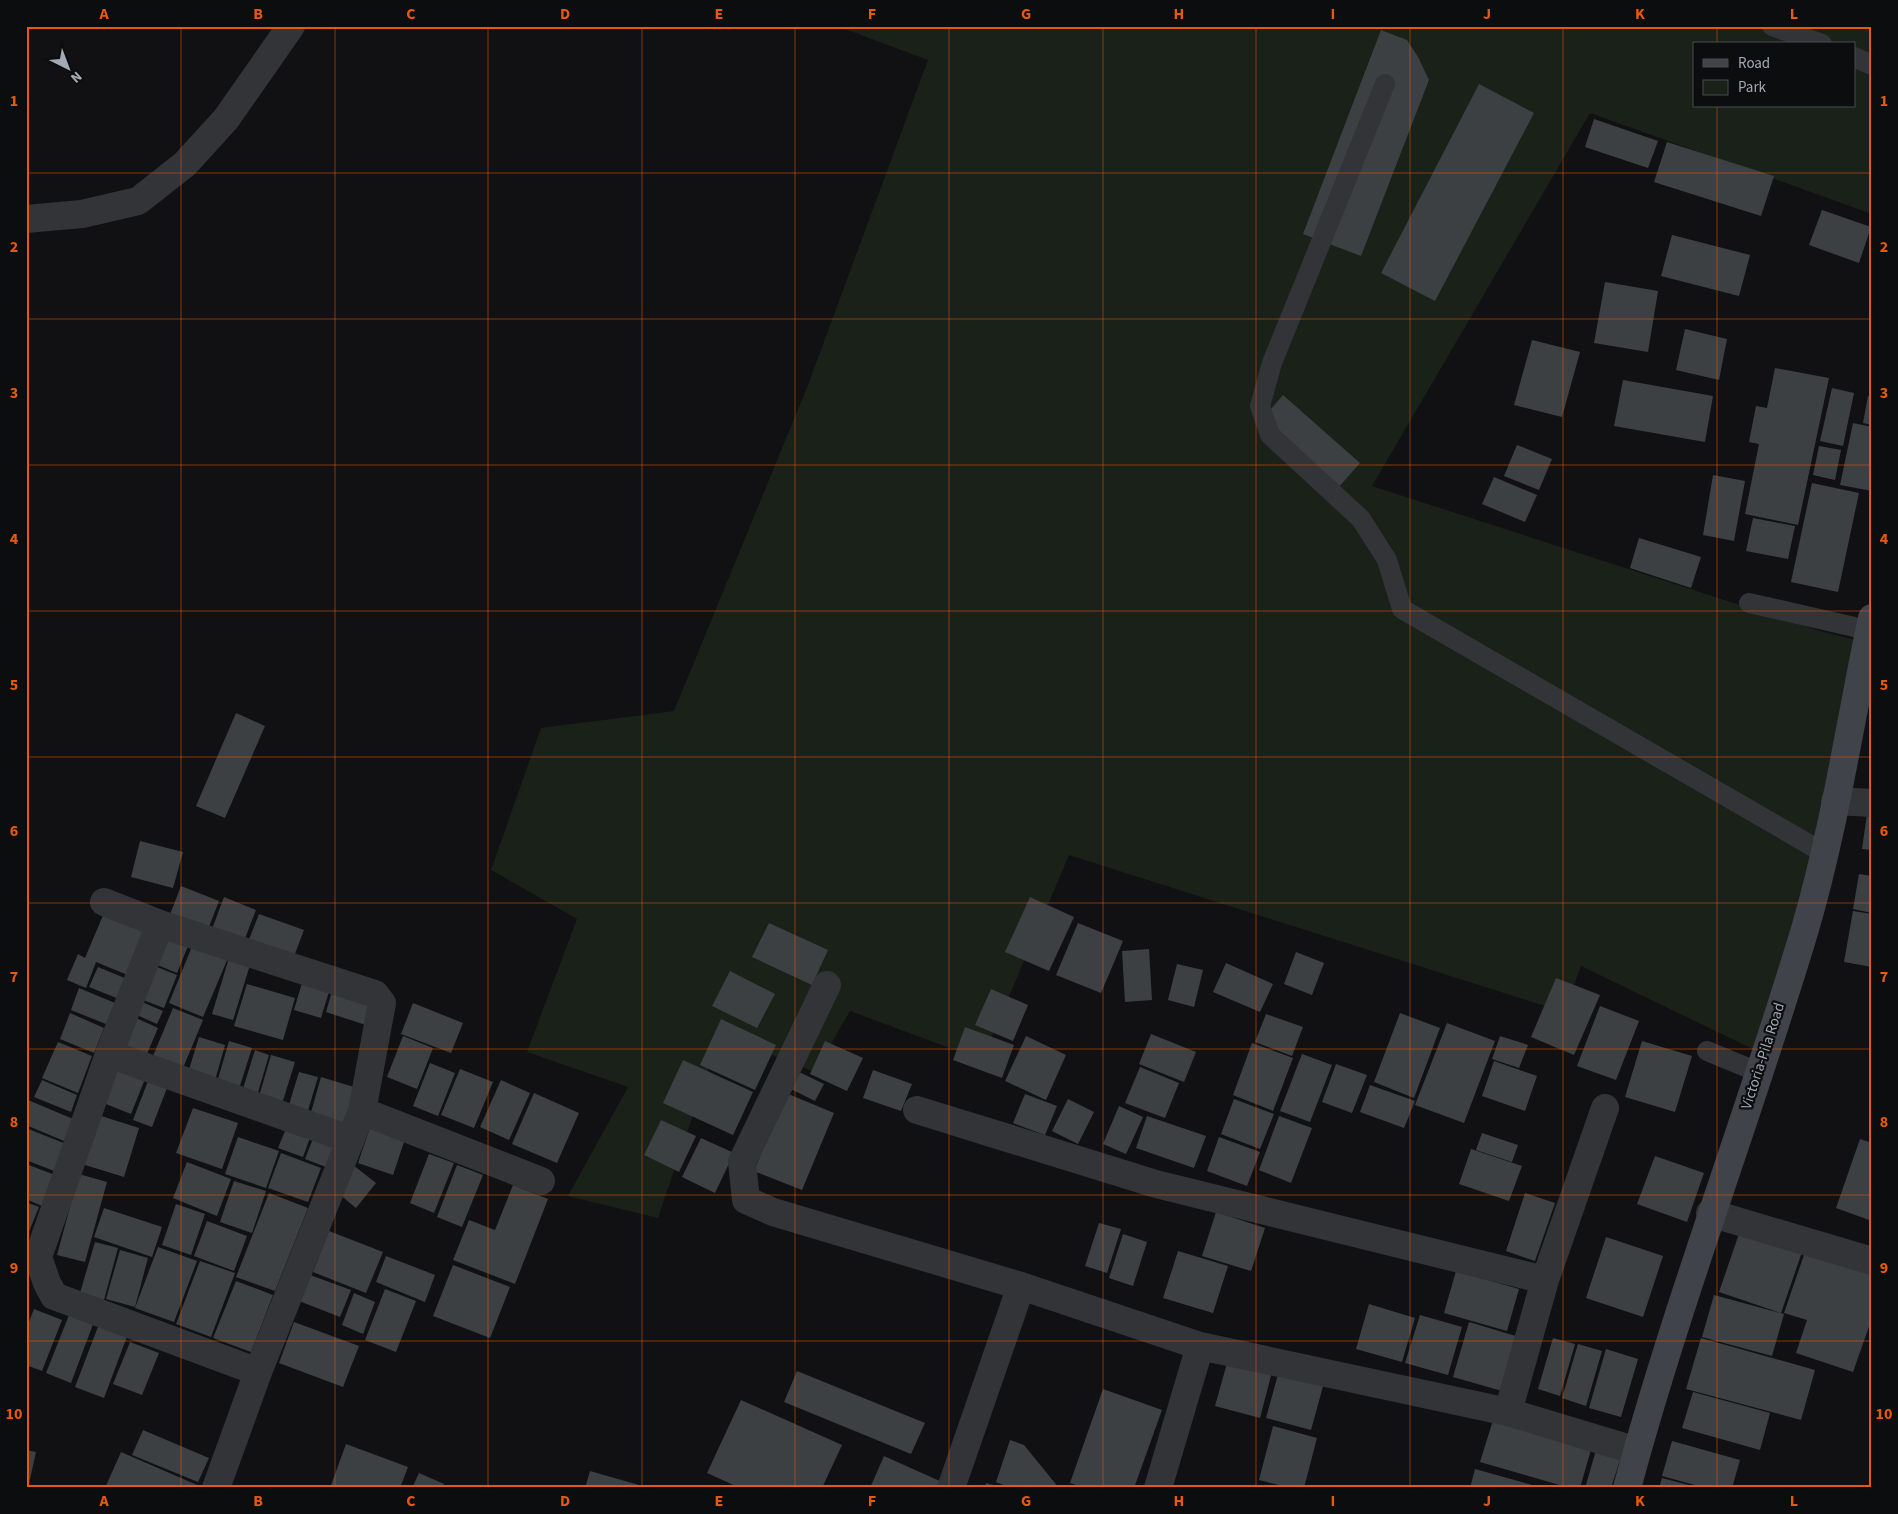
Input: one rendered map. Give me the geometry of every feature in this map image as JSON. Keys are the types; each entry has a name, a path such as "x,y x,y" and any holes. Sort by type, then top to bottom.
{"main road":[{"name":"Victoria-Pila Road","path":"1627,1488 1710,1214 1806,927 1824,853 1871,626"}],"street":[{"path":"26,219 82,214 138,201 185,164 226,119 292,26"},
{"path":"1835,801 1872,803"},
{"path":"104,902 160,924 375,994 382,1003 362,1111 349,1139 258,1372 216,1488"},
{"path":"160,924 109,1054 38,1257 46,1284 54,1296 258,1372"},
{"path":"827,985 742,1162 746,1200 773,1212 1021,1286 1200,1346 1508,1412 1637,1451"},
{"path":"109,1054 349,1139"},
{"path":"1508,1412 1545,1280 1605,1108"},
{"path":"917,1110 1156,1184 1545,1280"},
{"path":"362,1111 541,1181"},
{"path":"1710,1214 1872,1261"},
{"path":"951,1488 1021,1286"},
{"path":"1158,1488 1200,1346"}],"lane":[{"path":"1772,26 1816,42"},
{"path":"1856,58 1872,65"},
{"path":"1385,84 1272,363 1260,406 1270,435 1361,519 1387,560 1402,609 1824,853"},
{"path":"1749,603 1871,626"},
{"path":"1707,1051 1758,1072"}],"green space":[{"path":"837,26 1872,26 1872,214 1590,113 1372,486 1820,631 1867,643 1761,1053 1581,966 1564,1012 1069,855 982,1060 850,1011 815,1072 720,1035 658,1218 568,1196 628,1087 527,1052 577,919 491,870 541,728 674,711 808,385 928,60"}],"building":[{"path":"1381,30 1407,40 1429,80 1361,256 1303,234"},
{"path":"1479,84 1534,113 1435,301 1381,273"},
{"path":"1594,119 1658,141 1648,168 1585,147"},
{"path":"1667,142 1774,176 1761,216 1654,182"},
{"path":"1822,210 1871,227 1859,263 1809,245"},
{"path":"1672,235 1750,255 1739,296 1661,276"},
{"path":"1605,282 1658,291 1648,352 1594,343"},
{"path":"1685,329 1727,339 1719,380 1676,370"},
{"path":"1532,340 1580,352 1562,417 1514,405"},
{"path":"1775,368 1829,378 1798,525 1745,514 1759,444 1749,442 1756,406 1767,408"},
{"path":"1623,380 1713,396 1705,442 1614,426"},
{"path":"1832,388 1854,393 1843,446 1820,441"},
{"path":"1283,395 1360,463 1338,488 1261,421"},
{"path":"1868,396 1872,397 1872,425 1863,423"},
{"path":"1853,423 1872,427 1872,491 1840,485"},
{"path":"1517,445 1552,459 1539,490 1504,476"},
{"path":"1819,446 1841,450 1835,480 1813,475"},
{"path":"1713,475 1745,481 1734,541 1703,535"},
{"path":"1494,477 1537,495 1525,522 1482,504"},
{"path":"1812,483 1859,493 1838,592 1791,582"},
{"path":"1753,518 1795,526 1788,559 1746,551"},
{"path":"1639,538 1701,557 1691,588 1630,568"},
{"path":"236,713 265,726 225,818 196,806"},
{"path":"1868,807 1872,808 1872,850 1862,849"},
{"path":"140,841 183,852 173,888 131,877"},
{"path":"1859,874 1872,876 1872,913 1853,909"},
{"path":"181,886 219,901 207,932 169,917"},
{"path":"224,897 256,910 244,941 212,929"},
{"path":"1030,897 1074,917 1049,971 1005,952"},
{"path":"107,906 151,924 130,976 96,962 86,988 67,980 78,954 85,958"},
{"path":"1853,911 1872,914 1872,967 1844,962"},
{"path":"259,914 304,930 293,959 248,942"},
{"path":"769,923 828,950 812,985 752,957"},
{"path":"1078,923 1123,941 1101,993 1056,975"},
{"path":"167,938 188,946 177,973 155,964"},
{"path":"193,944 228,958 203,1017 169,1003"},
{"path":"1149,949 1152,1000 1125,1002 1122,951"},
{"path":"1296,952 1324,963 1312,995 1284,984"},
{"path":"229,958 250,965 233,1020 212,1014"},
{"path":"1226,963 1273,984 1260,1012 1213,992"},
{"path":"1177,964 1203,970 1194,1007 1168,1000"},
{"path":"98,967 127,979 119,999 89,987"},
{"path":"157,967 177,975 164,1008 143,1000"},
{"path":"730,971 775,994 757,1028 712,1006"},
{"path":"304,976 331,985 321,1018 294,1010"},
{"path":"1556,978 1600,995 1574,1055 1531,1037"},
{"path":"247,984 295,998 283,1040 234,1026"},
{"path":"79,988 115,1003 106,1024 71,1010"},
{"path":"333,988 377,1000 369,1026 326,1012"},
{"path":"991,989 1028,1005 1013,1041 975,1025"},
{"path":"142,1002 163,1011 157,1024 137,1015"},
{"path":"413,1003 463,1023 451,1053 401,1034"},
{"path":"1600,1006 1639,1021 1616,1080 1577,1066"},
{"path":"173,1008 203,1020 183,1068 153,1056"},
{"path":"70,1013 104,1028 94,1053 60,1039"},
{"path":"1400,1013 1440,1028 1414,1098 1374,1082"},
{"path":"1266,1014 1303,1027 1292,1056 1255,1042"},
{"path":"136,1018 158,1028 146,1056 124,1046"},
{"path":"721,1019 776,1045 755,1090 700,1065"},
{"path":"1447,1023 1495,1041 1464,1123 1415,1105"},
{"path":"965,1027 1014,1045 1002,1078 953,1060"},
{"path":"1151,1034 1196,1052 1184,1082 1139,1064"},
{"path":"403,1036 433,1048 417,1089 387,1077"},
{"path":"1026,1036 1066,1055 1046,1100 1005,1081"},
{"path":"1500,1036 1528,1045 1519,1068 1492,1059"},
{"path":"199,1037 225,1045 214,1084 187,1076"},
{"path":"229,1041 252,1048 238,1092 216,1086"},
{"path":"825,1041 863,1058 847,1091 810,1074"},
{"path":"1642,1041 1692,1056 1675,1112 1625,1097"},
{"path":"58,1042 92,1056 78,1093 42,1078"},
{"path":"1252,1043 1293,1058 1273,1111 1233,1095"},
{"path":"255,1050 269,1055 256,1099 241,1095"},
{"path":"1302,1054 1332,1065 1310,1122 1280,1111"},
{"path":"271,1055 295,1062 281,1107 258,1100"},
{"path":"683,1060 753,1092 733,1135 663,1103"},
{"path":"1494,1061 1537,1076 1525,1111 1482,1096"},
{"path":"430,1063 455,1073 438,1116 413,1106"},
{"path":"1336,1064 1367,1075 1352,1113 1322,1102"},
{"path":"115,1067 145,1079 131,1114 101,1102"},
{"path":"1140,1067 1179,1083 1165,1118 1125,1103"},
{"path":"460,1069 493,1082 474,1128 441,1115"},
{"path":"795,1070 824,1084 815,1101 787,1087"},
{"path":"873,1070 912,1084 901,1111 863,1098"},
{"path":"299,1072 318,1077 307,1114 288,1108"},
{"path":"321,1077 357,1088 345,1127 310,1116"},
{"path":"42,1080 77,1095 71,1112 34,1097"},
{"path":"501,1080 530,1093 509,1140 480,1127"},
{"path":"148,1081 167,1088 152,1127 133,1120"},
{"path":"1370,1085 1415,1101 1404,1128 1360,1112"},
{"path":"534,1093 579,1113 557,1163 512,1144"},
{"path":"786,1093 834,1113 802,1190 754,1171"},
{"path":"1025,1094 1057,1106 1045,1135 1013,1123"},
{"path":"1068,1099 1094,1112 1078,1144 1052,1131"},
{"path":"1234,1099 1274,1114 1260,1149 1221,1134"},
{"path":"28,1100 73,1119 64,1141 26,1125"},
{"path":"1119,1106 1143,1117 1126,1154 1103,1144"},
{"path":"193,1108 238,1123 222,1169 176,1153"},
{"path":"98,1115 139,1128 124,1177 82,1164"},
{"path":"1147,1116 1206,1136 1194,1168 1136,1148"},
{"path":"1279,1116 1312,1128 1291,1183 1259,1170"},
{"path":"661,1120 696,1136 679,1172 644,1155"},
{"path":"372,1122 407,1133 393,1175 358,1163"},
{"path":"287,1126 311,1135 303,1157 278,1148"},
{"path":"26,1128 66,1144 54,1171 26,1160"},
{"path":"1482,1133 1518,1145 1512,1162 1476,1150"},
{"path":"314,1136 334,1144 326,1167 305,1159"},
{"path":"238,1137 279,1151 266,1188 225,1174"},
{"path":"1219,1137 1260,1152 1247,1186 1207,1171"},
{"path":"701,1138 734,1153 715,1193 682,1177"},
{"path":"1860,1139 1872,1143 1872,1221 1836,1208"},
{"path":"1471,1149 1522,1166 1509,1201 1459,1184"},
{"path":"281,1153 321,1168 308,1202 268,1188"},
{"path":"429,1154 454,1163 434,1213 410,1203"},
{"path":"1655,1156 1704,1173 1687,1222 1637,1204"},
{"path":"187,1162 231,1179 217,1216 173,1198"},
{"path":"26,1164 55,1175 42,1206 26,1199"},
{"path":"353,1165 376,1183 356,1208 333,1189"},
{"path":"457,1165 483,1175 462,1227 437,1217"},
{"path":"79,1174 107,1182 85,1262 57,1255"},
{"path":"234,1181 266,1191 252,1233 220,1222"},
{"path":"513,1185 548,1199 515,1284 453,1260 469,1220 495,1230"},
{"path":"269,1193 308,1208 275,1291 236,1277"},
{"path":"1525,1193 1555,1203 1535,1261 1506,1251"},
{"path":"26,1202 39,1207 26,1239"},
{"path":"176,1204 205,1214 191,1255 162,1245"},
{"path":"104,1208 162,1227 152,1257 94,1237"},
{"path":"1216,1212 1265,1228 1251,1271 1202,1256"},
{"path":"207,1221 247,1236 234,1271 194,1256"},
{"path":"1099,1223 1121,1229 1107,1273 1085,1266"},
{"path":"1741,1228 1803,1249 1781,1313 1719,1292"},
{"path":"329,1231 383,1252 366,1293 313,1272"},
{"path":"1123,1234 1147,1242 1133,1286 1109,1278"},
{"path":"1606,1237 1663,1256 1643,1317 1586,1298"},
{"path":"95,1242 118,1248 104,1300 80,1293"},
{"path":"158,1247 197,1261 174,1322 135,1308"},
{"path":"120,1250 148,1258 135,1307 106,1299"},
{"path":"1178,1251 1228,1266 1213,1313 1163,1298"},
{"path":"1805,1252 1872,1274 1872,1318 1853,1372 1796,1353 1807,1320 1784,1313"},
{"path":"386,1256 435,1275 425,1302 376,1282"},
{"path":"200,1261 235,1273 211,1337 176,1324"},
{"path":"453,1265 510,1287 490,1338 433,1316"},
{"path":"1456,1271 1519,1289 1507,1331 1444,1313"},
{"path":"310,1275 351,1290 340,1317 299,1301"},
{"path":"236,1281 273,1295 251,1352 213,1338"},
{"path":"385,1289 416,1301 396,1352 365,1340"},
{"path":"354,1293 375,1302 363,1334 342,1325"},
{"path":"1714,1295 1784,1314 1772,1356 1702,1337"},
{"path":"1369,1304 1415,1318 1402,1362 1356,1349"},
{"path":"34,1309 62,1320 42,1371 26,1365 26,1329"},
{"path":"71,1310 95,1319 71,1383 46,1373"},
{"path":"1420,1315 1462,1327 1448,1375 1405,1363"},
{"path":"294,1322 359,1346 343,1387 279,1363"},
{"path":"1469,1322 1519,1337 1502,1391 1453,1377"},
{"path":"99,1324 128,1334 104,1398 75,1387"},
{"path":"1553,1338 1575,1344 1560,1396 1538,1389"},
{"path":"1701,1338 1815,1370 1801,1420 1686,1389"},
{"path":"130,1342 159,1353 142,1395 113,1384"},
{"path":"1578,1344 1602,1351 1586,1406 1562,1398"},
{"path":"1606,1349 1638,1359 1621,1417 1589,1408"},
{"path":"1229,1356 1273,1368 1260,1418 1215,1406"},
{"path":"1280,1367 1325,1379 1311,1430 1266,1418"},
{"path":"797,1371 925,1423 911,1454 784,1402"},
{"path":"1103,1389 1162,1410 1134,1488 1085,1488 1070,1483"},
{"path":"1693,1392 1770,1413 1760,1450 1682,1428"},
{"path":"741,1400 842,1445 822,1488 740,1488 707,1473"},
{"path":"1494,1417 1592,1446 1580,1488 1570,1488 1480,1462"},
{"path":"1273,1426 1317,1438 1304,1488 1290,1488 1259,1480"},
{"path":"143,1430 209,1458 198,1482 132,1455"},
{"path":"1010,1440 1024,1445 1059,1488 1011,1488 996,1482"},
{"path":"1672,1441 1740,1460 1732,1488 1706,1488 1662,1476"},
{"path":"346,1444 408,1467 400,1488 330,1488"},
{"path":"1597,1447 1622,1454 1611,1488 1585,1488"},
{"path":"26,1450 36,1452 28,1488 26,1488"},
{"path":"121,1452 204,1488 105,1488"},
{"path":"884,1456 942,1482 939,1488 870,1488"},
{"path":"1475,1469 1539,1487 1470,1488"},
{"path":"590,1471 646,1487 646,1488 585,1488"},
{"path":"419,1473 444,1484 443,1488 412,1488"},
{"path":"1662,1478 1696,1487 1696,1488 1659,1488"},
{"path":"986,1483 1000,1487 1000,1488 985,1488"}]}
